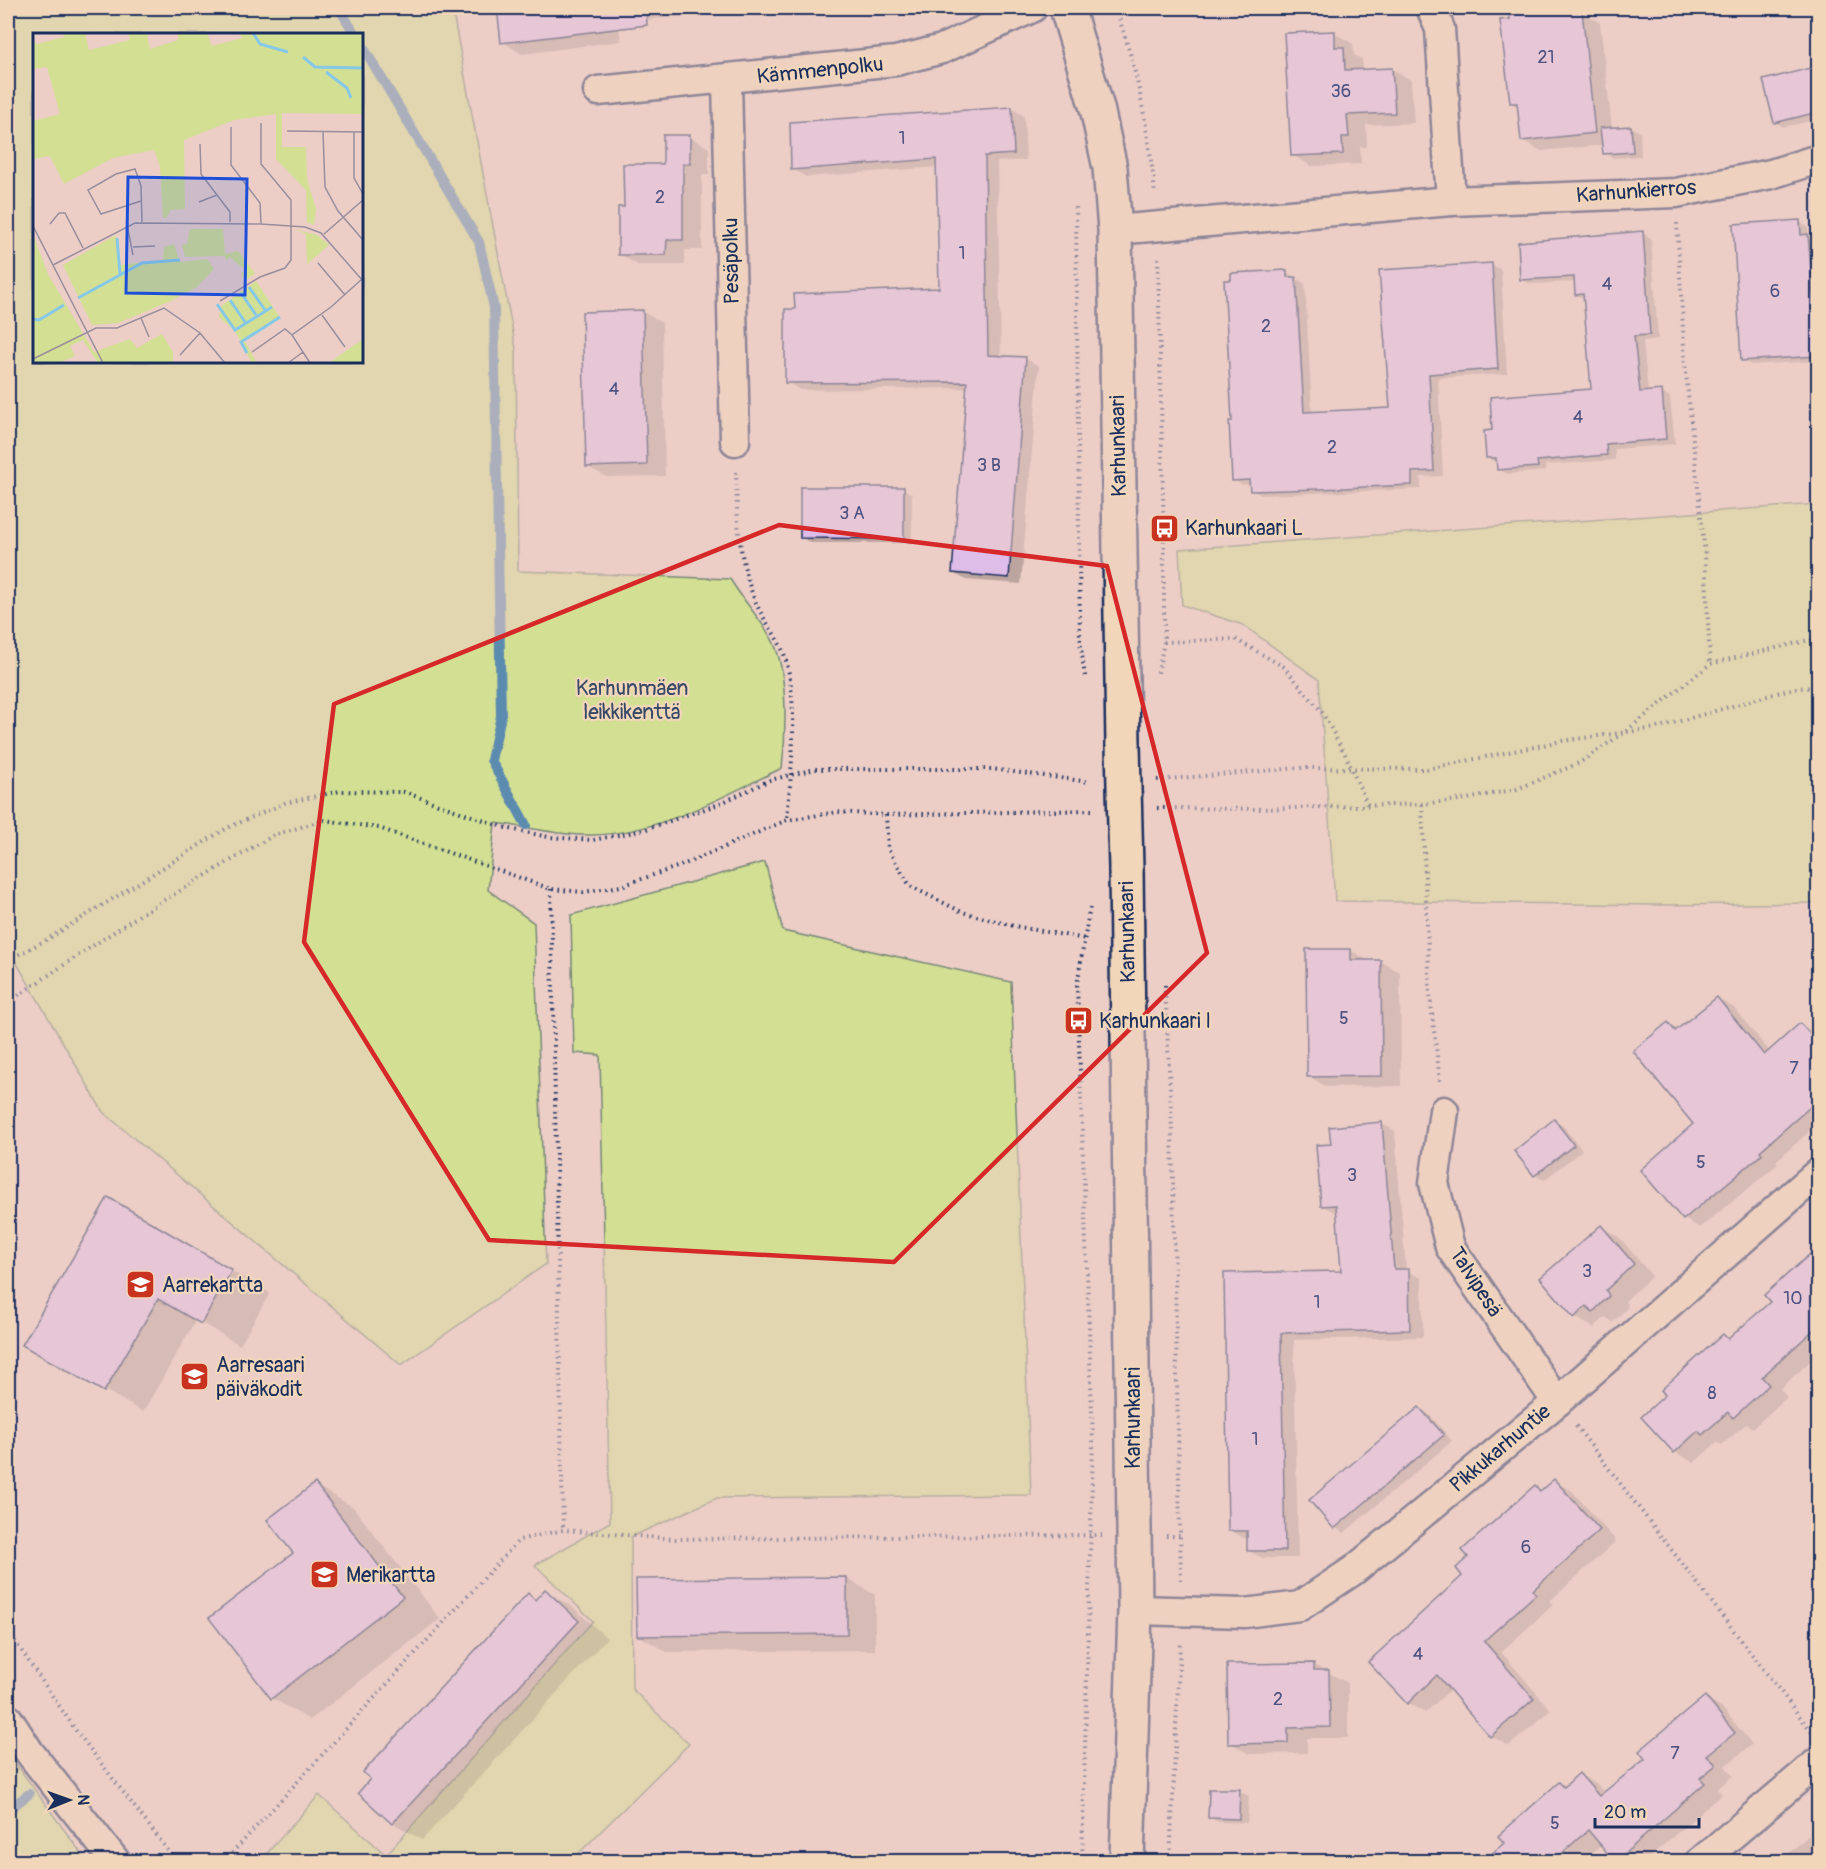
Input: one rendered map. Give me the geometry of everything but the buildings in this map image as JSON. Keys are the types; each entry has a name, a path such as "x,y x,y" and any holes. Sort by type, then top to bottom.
{"street":[{"name":"Kämmenpolku","path":"598,91 727,80 896,61 942,49 1032,8"},
{"name":"Karhunkaari","path":"1067,8 1097,108 1110,168 1115,230 1135,1610 1127,1862"},
{"path":"1431,8 1440,29 1451,201"},
{"name":"Pesäpolku","path":"727,80 735,441"},
{"name":"Karhunkierros","path":"1115,230 1451,201 1676,193 1771,174 1818,159"},
{"name":"Talvipesä","path":"1444,1112 1434,1183 1450,1247 1557,1401"},
{"name":"Pikkukarhuntie","path":"1135,1610 1245,1613 1300,1606 1354,1570 1557,1401 1818,1173"},
{"path":"8,1719 30,1753 116,1862"},
{"path":"1700,1862 1818,1762"}],"path":[{"path":"1676,193 1685,364 1705,554 1710,664"},
{"path":"1076,206 1080,640 1086,685"},
{"path":"735,441 737,528 743,563 757,604 779,639 789,670 793,739 787,820"},
{"path":"1164,642 1235,639 1284,667 1322,712 1352,769 1368,806"},
{"path":"1154,808 1422,804 1467,799 1517,789 1579,763 1625,732 1710,664 1809,640 1818,641"},
{"path":"1146,781 1298,768 1427,769 1562,741 1625,732 1696,717 1795,688 1818,687"},
{"path":"8,960 48,939 226,828 285,803 340,791 404,792 506,828 548,837 593,840 645,830 719,804 770,780 815,769 850,767 991,769 1077,782 1100,782"},
{"path":"1422,804 1430,996 1444,1112"},
{"path":"8,1002 144,912 274,835 324,820 379,828 551,889 583,892 621,886 680,866 787,820 838,812 886,814 1095,810"},
{"path":"886,814 888,849 910,886 962,912 1014,926 1086,939"},
{"path":"551,889 563,1530"},
{"path":"1082,1862 1093,1442 1077,985 1091,898"},
{"path":"1164,979 1173,1177 1181,1611 1170,1862"},
{"path":"1557,1401 1811,1732"},
{"path":"224,1862 519,1540 563,1530 674,1539 1091,1535"},
{"path":"8,1631 77,1732 177,1862"}],"highlighted area":[{"path":"779,525 1107,566 1207,953 894,1262 489,1240 304,942 334,704"}],"green space":[{"name":"Karhunmäen leikkikenttä","path":"8,8 452,8 516,349 518,571 730,579 770,636 776,649 785,700 782,768 690,812 641,828 616,833 567,834 495,823 488,890 534,923 546,1264 401,1365 103,1112 8,948"},
{"path":"1818,504 1818,903 1660,905 1335,901 1319,680 1243,625 1182,605 1179,549"},
{"path":"765,862 783,931 1011,982 1031,1495 717,1498 631,1537 632,1689 689,1744 571,1861 260,1861 319,1795 386,1855 593,1621 535,1565 610,1522 600,1055 574,1053 571,915"},
{"path":"8,1753 87,1861 8,1861"}],"waterway":[{"path":"339,8 354,33"},
{"path":"363,47 479,242 494,308 501,716 491,760 526,825"},
{"path":"8,1810 29,1794"}],"place":[{"name":"Karhunkaari L","path":"1164,528"},
{"name":"Karhunkaari I","path":"1078,1021"},
{"name":"Aarrekartta","path":"141,1285"},
{"name":"Aarresaari päiväkodit","path":"195,1377"},
{"name":"Merikartta","path":"325,1575"}]}
